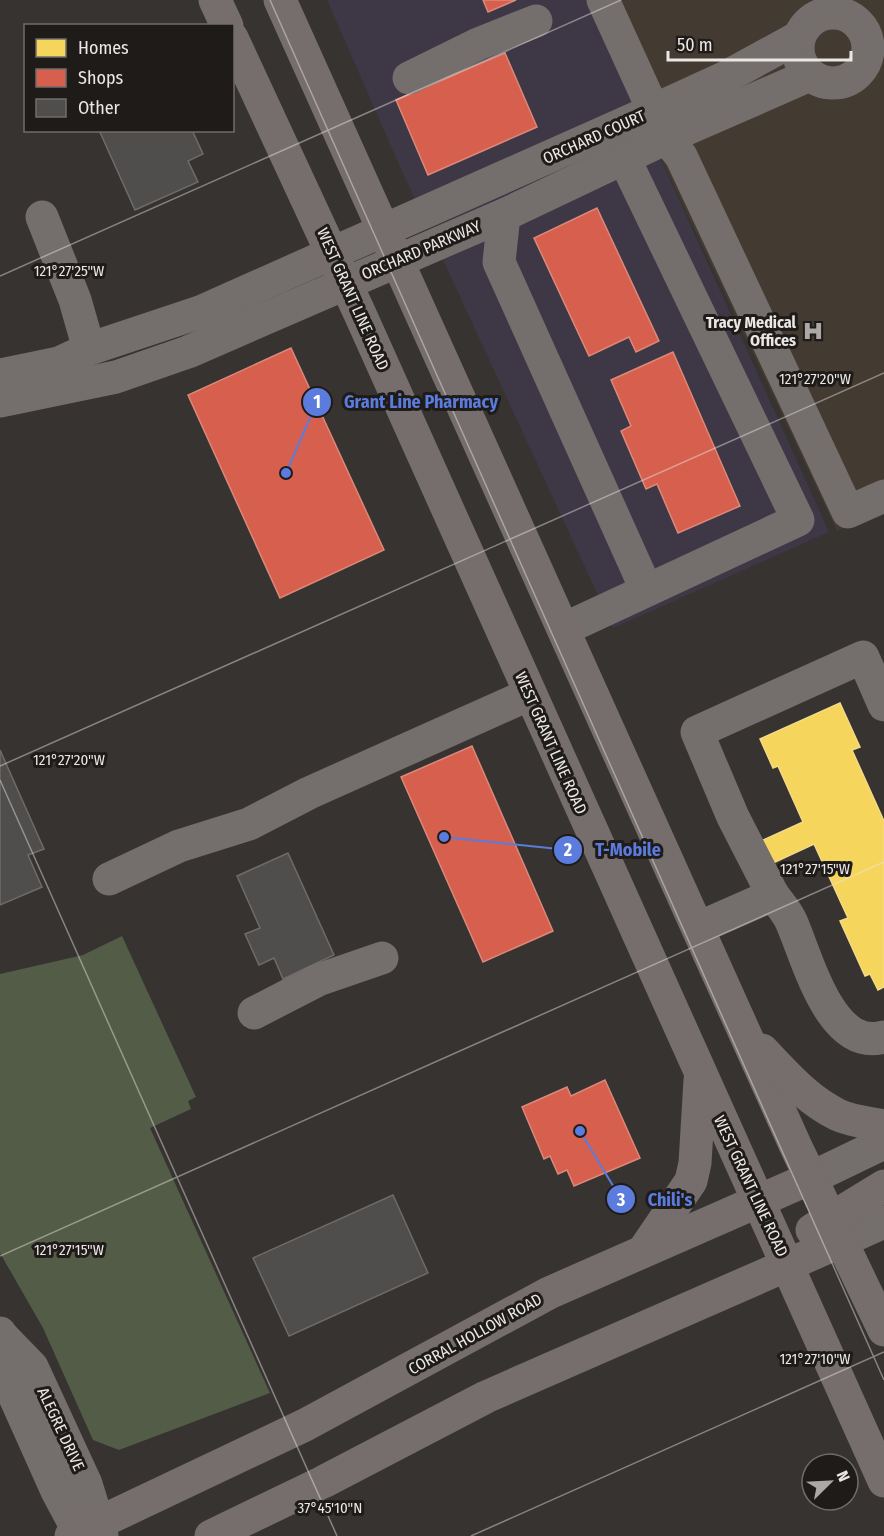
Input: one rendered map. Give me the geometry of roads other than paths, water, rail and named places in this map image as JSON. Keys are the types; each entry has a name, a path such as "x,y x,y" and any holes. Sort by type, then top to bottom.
{"main road":[{"path":"215,0 226,24"},
{"path":"280,0 811,1178 884,1330"},
{"name":"WEST GRANT LINE ROAD","path":"234,42 339,268 884,1481"},
{"path":"746,1034 801,1090 824,1106 840,1116 884,1126"},
{"path":"644,1251 691,1181 695,1163 700,1075"},
{"name":"CORRAL HOLLOW ROAD","path":"86,1533 295,1430 549,1293 811,1178"},
{"path":"211,1536 322,1482 486,1397 788,1266 836,1229 884,1186"}],"street":[{"path":"603,0 660,124 681,156 848,512 884,496"},
{"path":"842,7 864,32 868,45 866,58 859,70 849,79 836,83 822,81 810,75 801,64 798,51 799,37 806,25 816,17 842,7"},
{"path":"409,78 478,44 536,21"},
{"name":"ORCHARD COURT","path":"385,231 660,124 724,78 799,37"},
{"path":"660,124 810,75"},
{"name":"ORCHARD PARKWAY","path":"0,375 59,363 89,349 339,268 398,261 504,215 624,158 660,124"},
{"path":"564,629 798,520 624,158"},
{"path":"504,215 499,262 646,589"},
{"path":"42,217 75,300 89,349"},
{"name":"ORCHARD PARKWAY","path":"0,401 80,386 188,352 339,268 385,231"},
{"path":"884,705 863,657 696,732 733,817 773,895 790,918 829,1009 842,1027 862,1038 884,1036"},
{"path":"109,879 179,846 249,824 309,792 530,694"},
{"path":"698,928 773,895"},
{"path":"254,1013 318,980 382,958"},
{"name":"CORRAL HOLLOW ROAD","path":"811,1178 884,1143"},
{"path":"836,1229 884,1222"},
{"name":"ALEGRE DRIVE","path":"0,1334 32,1367 86,1484 86,1533"}],"place":[{"name":"Tracy Medical Offices","path":"813,331"},
{"name":"Grant Line Pharmacy","path":"286,473"},
{"name":"T-Mobile","path":"444,837"},
{"name":"Chili's","path":"580,1131"}]}
